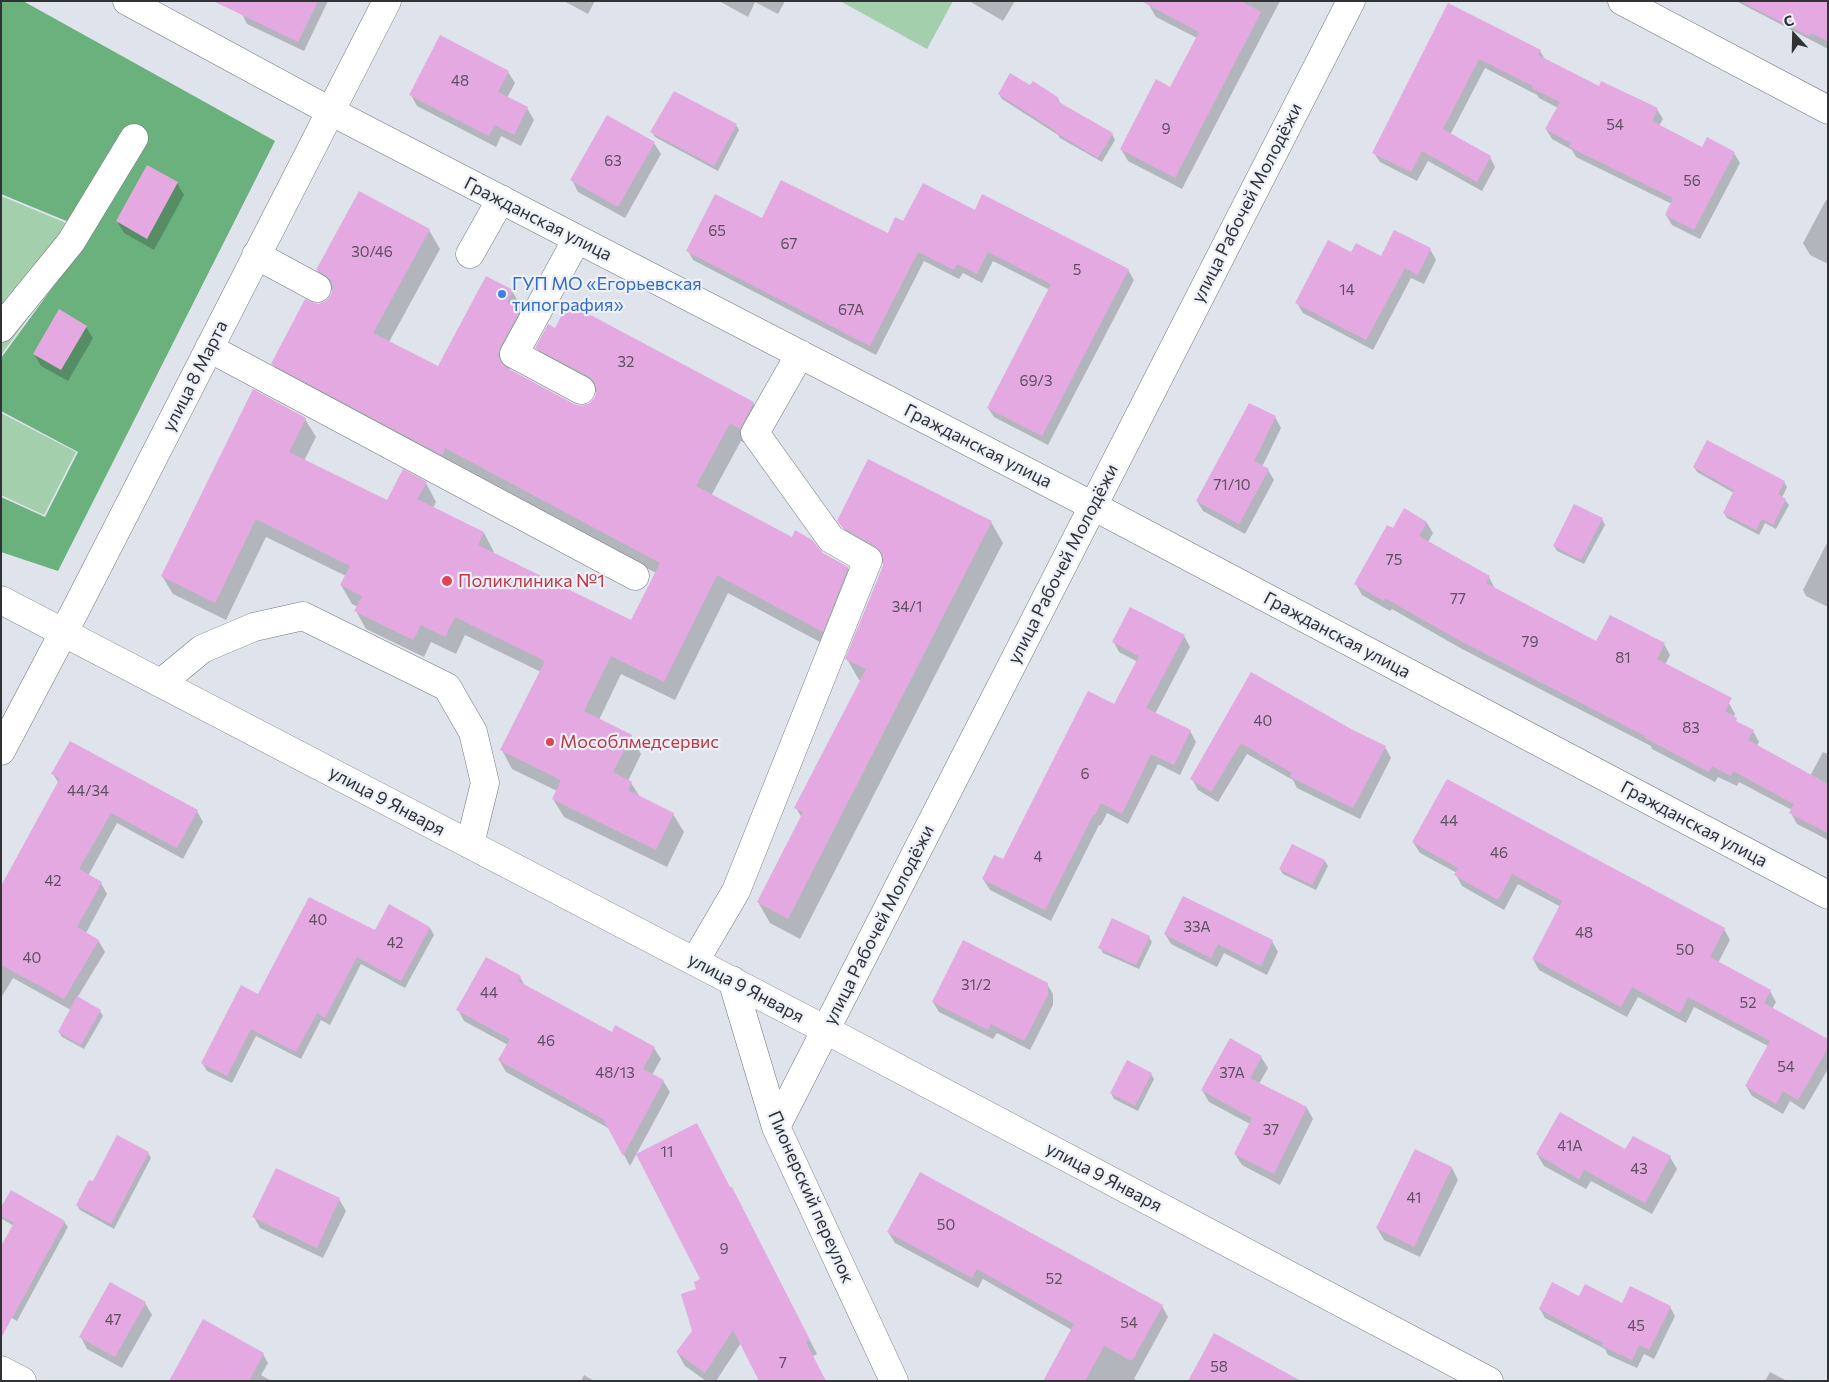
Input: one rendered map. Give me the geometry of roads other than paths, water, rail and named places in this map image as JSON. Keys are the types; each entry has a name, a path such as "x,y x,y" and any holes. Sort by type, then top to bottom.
{"street":[{"name":"Гражданская улица","path":"126,1 330,111 1093,506 1828,895"},
{"name":"улица 8 Марта","path":"1,751 64,632 387,1"},
{"name":"улица Рабочей Молодёжи","path":"776,1127 1351,1"},
{"path":"1622,1 1828,110"},
{"path":"1,328 71,242 134,138"},
{"path":"470,254 501,199"},
{"path":"577,239 514,354 581,390"},
{"path":"256,255 317,288"},
{"path":"209,348 635,576"},
{"path":"695,961 736,891 868,560 830,539 755,433 800,354"},
{"name":"улица 9 Января","path":"1,600 732,980 1489,1381"},
{"path":"160,683 202,649 254,627 303,616 447,687 473,732 485,783 470,844"},
{"name":"Пионерский переулок","path":"732,980 776,1127 894,1381"},
{"path":"1,1370 22,1381"}],"place":[{"name":"ГУП МО «Егорьевская типография»","path":"502,294"},
{"name":"Поликлиника №1","path":"447,581"},
{"name":"Мособлмедсервис","path":"550,742"}]}
